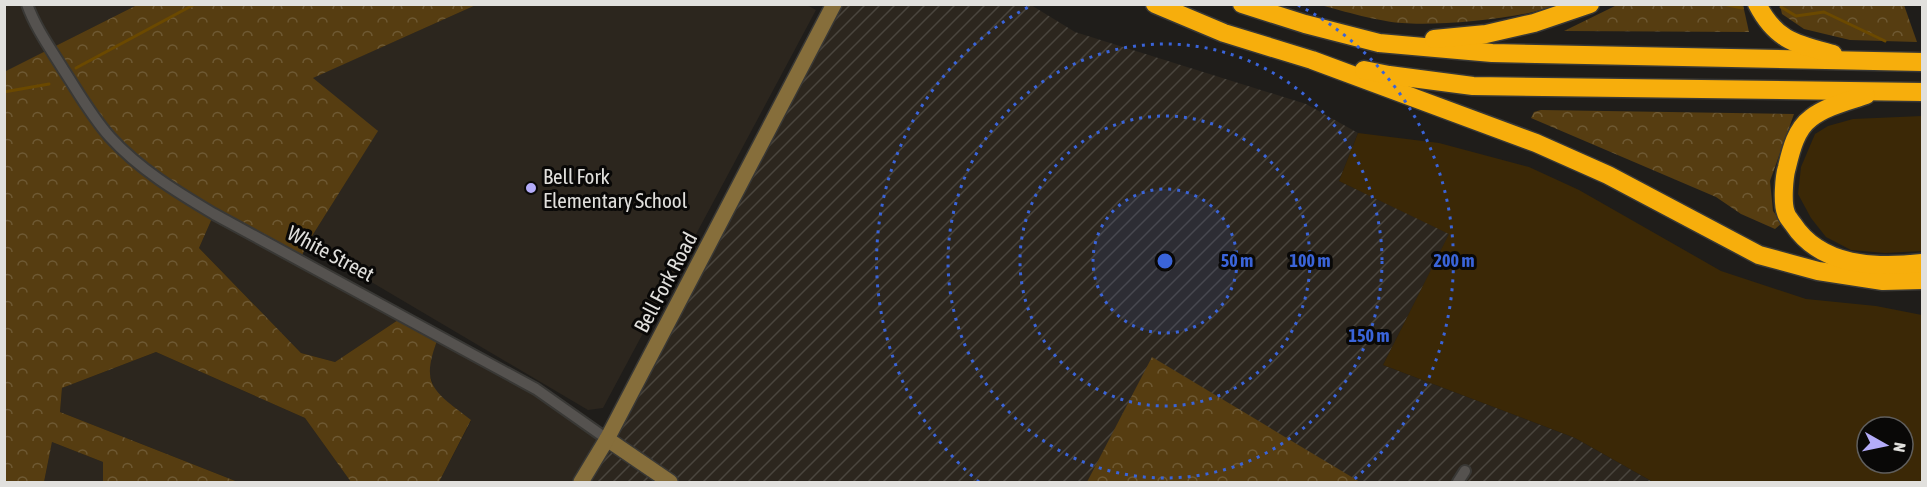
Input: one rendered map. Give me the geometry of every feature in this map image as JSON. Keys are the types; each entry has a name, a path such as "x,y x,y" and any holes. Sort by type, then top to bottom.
{"highway":[{"path":"1155,4 1224,33 1312,60 1536,143 1608,175 1759,255 1818,271 1883,281 1923,280"},
{"path":"1242,4 1305,24 1379,43 1492,53 1923,62"},
{"path":"1379,43 1486,34 1534,23 1590,4"},
{"path":"1757,4 1764,19 1776,31 1795,44 1867,62"},
{"path":"1312,60 1389,75 1473,86 1923,92"},
{"path":"1880,91 1838,105 1810,118 1793,144 1784,177 1785,212 1802,238 1824,255 1853,262 1898,266 1923,264"}],"main road":[{"name":"Bell Fork Road","path":"581,483 607,439 834,4"},
{"name":"White Street","path":"607,439 670,483"}],"street":[{"name":"White Street","path":"27,4 47,44 90,110 110,137 144,168 214,214 536,389 607,439"},
{"path":"1458,483 1465,471"}],"shaded area":[{"name":"Bell Fork Elementary School","path":"805,4 816,10 603,408 588,410 307,244 377,132 312,78 476,5"},
{"path":"834,4 1031,5 1075,32 1306,104 1358,133 1339,181 1450,233 1383,365 1575,438 1653,482 581,482"},
{"path":"5,5 137,5 5,72"},
{"path":"1922,116 1922,251 1885,253 1851,250 1826,237 1811,218 1798,194 1801,167 1815,134 1828,126 1853,119"},
{"path":"1358,133 1439,143 1529,167 1579,190 1721,271 1806,299 1876,306 1922,315 1922,482 1653,482 1575,438 1383,365 1449,234 1339,181"},
{"path":"214,214 404,316 335,362 301,353 199,248"},
{"path":"439,336 536,389 607,439 581,482 439,482 471,421 436,393 430,376 430,359"},
{"path":"156,352 305,418 351,482 238,482 60,412 62,388"},
{"path":"52,442 103,462 103,482 44,482"}],"green space":[{"path":"1556,4 1541,10 1502,18 1418,24 1383,21 1321,5"},
{"path":"137,5 476,5 313,78 378,131 307,244 300,260 214,214 199,248 301,353 335,362 404,316 439,336 430,366 433,386 447,401 471,420 439,482 351,482 305,418 156,352 62,388 60,412 238,482 103,482 103,462 52,442 44,482 5,482 4,72"},
{"path":"1617,5 1743,5 1749,32 1564,31"},
{"path":"1780,5 1904,5 1917,42 1850,40 1804,29 1782,14"},
{"path":"1541,110 1794,114 1770,181 1773,211 1782,223 1775,229 1741,214 1716,197 1531,118 1534,112"},
{"path":"1152,357 1360,482 1087,482"}],"waterway":[{"path":"76,68 195,4"},
{"path":"1723,4 1742,8"},
{"path":"1781,7 1796,16 1824,12 1885,41"},
{"path":"4,92 49,84"}],"place":[{"name":"Bell Fork Elementary School","path":"531,188"}]}
